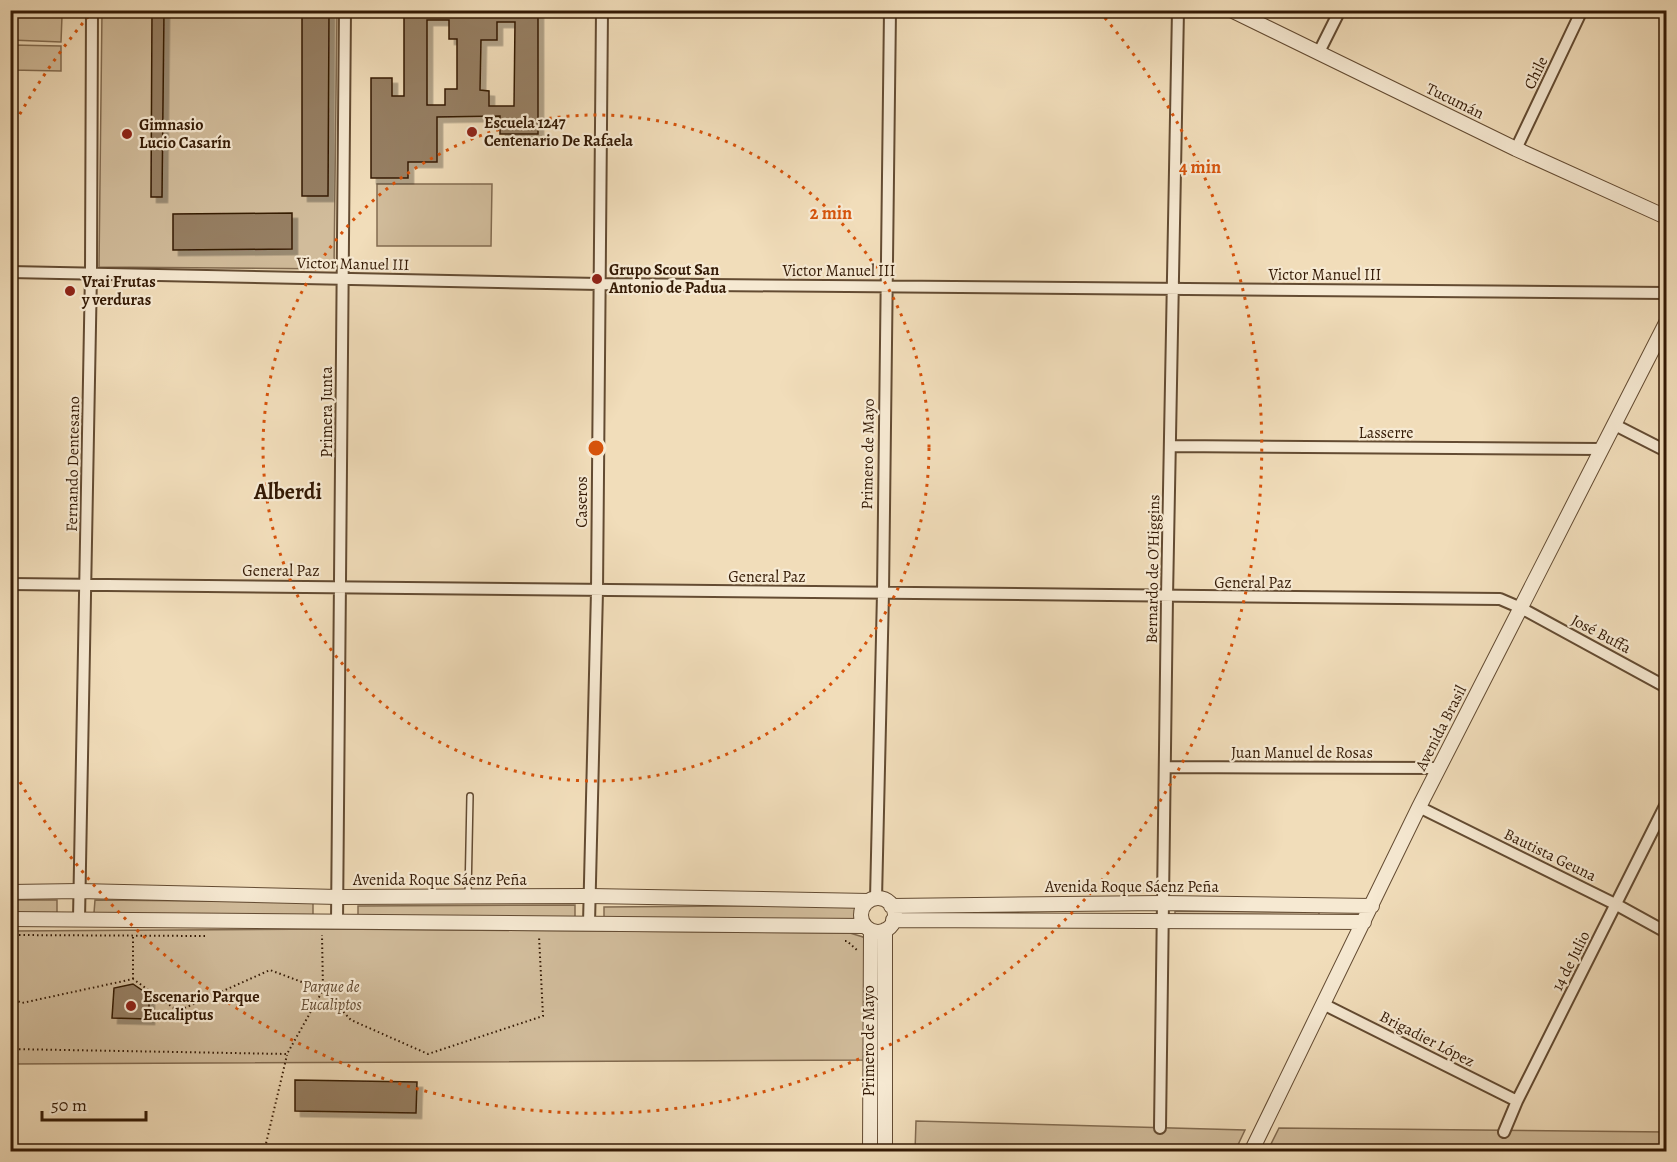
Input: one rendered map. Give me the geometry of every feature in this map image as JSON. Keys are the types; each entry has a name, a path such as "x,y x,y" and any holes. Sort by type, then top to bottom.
{"street":[{"name":"Fernando Dentesano","path":"79,919 91,273 92,10"},
{"name":"Primera Junta","path":"337,922 345,10"},
{"name":"Caseros","path":"589,922 597,591 602,10"},
{"name":"Primero de Mayo","path":"872,900 883,593 890,10"},
{"name":"Bernardo de O'Higgins","path":"1160,1128 1178,10"},
{"name":"Tucumán","path":"1231,10 1516,149 1666,217"},
{"path":"1319,52 1340,10"},
{"name":"Chile","path":"1516,149 1582,10"},
{"name":"Victor Manuel III","path":"10,272 599,284 1666,293"},
{"name":"Avenida Brasil","path":"1251,1152 1419,807 1666,323"},
{"path":"1615,425 1666,451"},
{"name":"Lasserre","path":"1170,446 1602,449"},
{"name":"General Paz","path":"10,584 1500,599 1521,608"},
{"name":"José Buffa","path":"1521,608 1666,687"},
{"name":"Juan Manuel de Rosas","path":"1165,767 1439,768"},
{"name":"14 de Julio","path":"1503,1132 1666,804"},
{"name":"Bautista Geuna","path":"1419,807 1617,905 1666,932"},
{"name":"Avenida Roque Sáenz Peña","path":"10,892 79,891 338,897 872,900"},
{"path":"872,900 884,900 891,906 894,914 879,927 861,914 865,904 872,900"},
{"name":"Avenida Roque Sáenz Peña","path":"891,906 1162,903 1372,906"},
{"path":"1018,920 1019,904"},
{"path":"1076,904 1076,920"},
{"path":"923,905 923,920"},
{"path":"958,905 958,920"},
{"name":"Avenida Roque Sáenz Peña","path":"10,919 589,922 879,927 923,920 1364,922"},
{"name":"Primero de Mayo","path":"879,927 885,1064 885,1152"},
{"name":"Primero de Mayo","path":"870,1152 871,1065 879,927"},
{"name":"Brigadier López","path":"1323,1004 1517,1101"},
{"path":"871,1065 885,1064"}],"lane":[{"path":"468,898 470,796"}],"path":[{"path":"10,935 204,936"},
{"path":"264,1152 287,1054 323,990 323,935"},
{"path":"133,936 133,979"},
{"path":"10,998 22,1003 133,979 178,1011 270,970 323,990 351,1020 428,1054 543,1016 539,936"},
{"path":"836,941 847,941 856,949"},
{"path":"10,1049 287,1054"}],"green space":[{"path":"102,11 337,11 334,269 99,267"},
{"path":"11,15 62,16 61,42 11,40"},
{"path":"11,45 61,46 61,71 11,70"},
{"path":"377,184 492,184 491,246 377,246"},
{"path":"11,900 57,900 57,916 11,915"},
{"path":"95,900 313,902 313,918 94,913"},
{"path":"575,905 575,921 358,919 358,906"},
{"path":"857,905 857,920 604,920 604,907"},
{"path":"1175,911 1319,912 1319,915 1175,914"},
{"name":"Parque de Eucaliptos","path":"331,929 850,933 863,937 871,947 868,1060 11,1064 10,931"},
{"path":"916,1121 1245,1130 1235,1151 915,1152"},
{"path":"1279,1128 1666,1132 1666,1151 1267,1152"}],"building":[{"path":"404,10 538,10 538,134 500,134 500,116 437,117 437,162 408,162 408,178 371,178 371,78 392,78 392,96 404,96","holes":["427,20 449,20 449,39 457,39 457,89 445,89 445,105 427,105","497,22 515,22 514,106 489,106 489,91 480,90 481,40 497,40"]},
{"path":"152,11 164,11 162,197 151,197"},
{"path":"302,13 329,13 328,196 302,196"},
{"path":"292,213 292,249 173,250 173,214"},
{"name":"Escenario Parque Eucaliptus","path":"133,984 149,995 149,1019 112,1018 114,988"},
{"path":"295,1080 417,1082 416,1113 295,1111"}],"railway":[{"path":"10,1148 220,1152"},
{"path":"489,1152 864,1149 1076,1152"}],"place":[{"name":"Escuela 1247 Centenario De Rafaela","path":"472,132"},
{"name":"Gimnasio Lucio Casarín","path":"127,134"},
{"name":"Grupo Scout San Antonio de Padua","path":"597,279"},
{"name":"Vrai Frutas y verduras","path":"70,291"},
{"name":"Escenario Parque Eucaliptus","path":"131,1006"}],"district":[{"name":"Alberdi","path":"288,492"}]}
